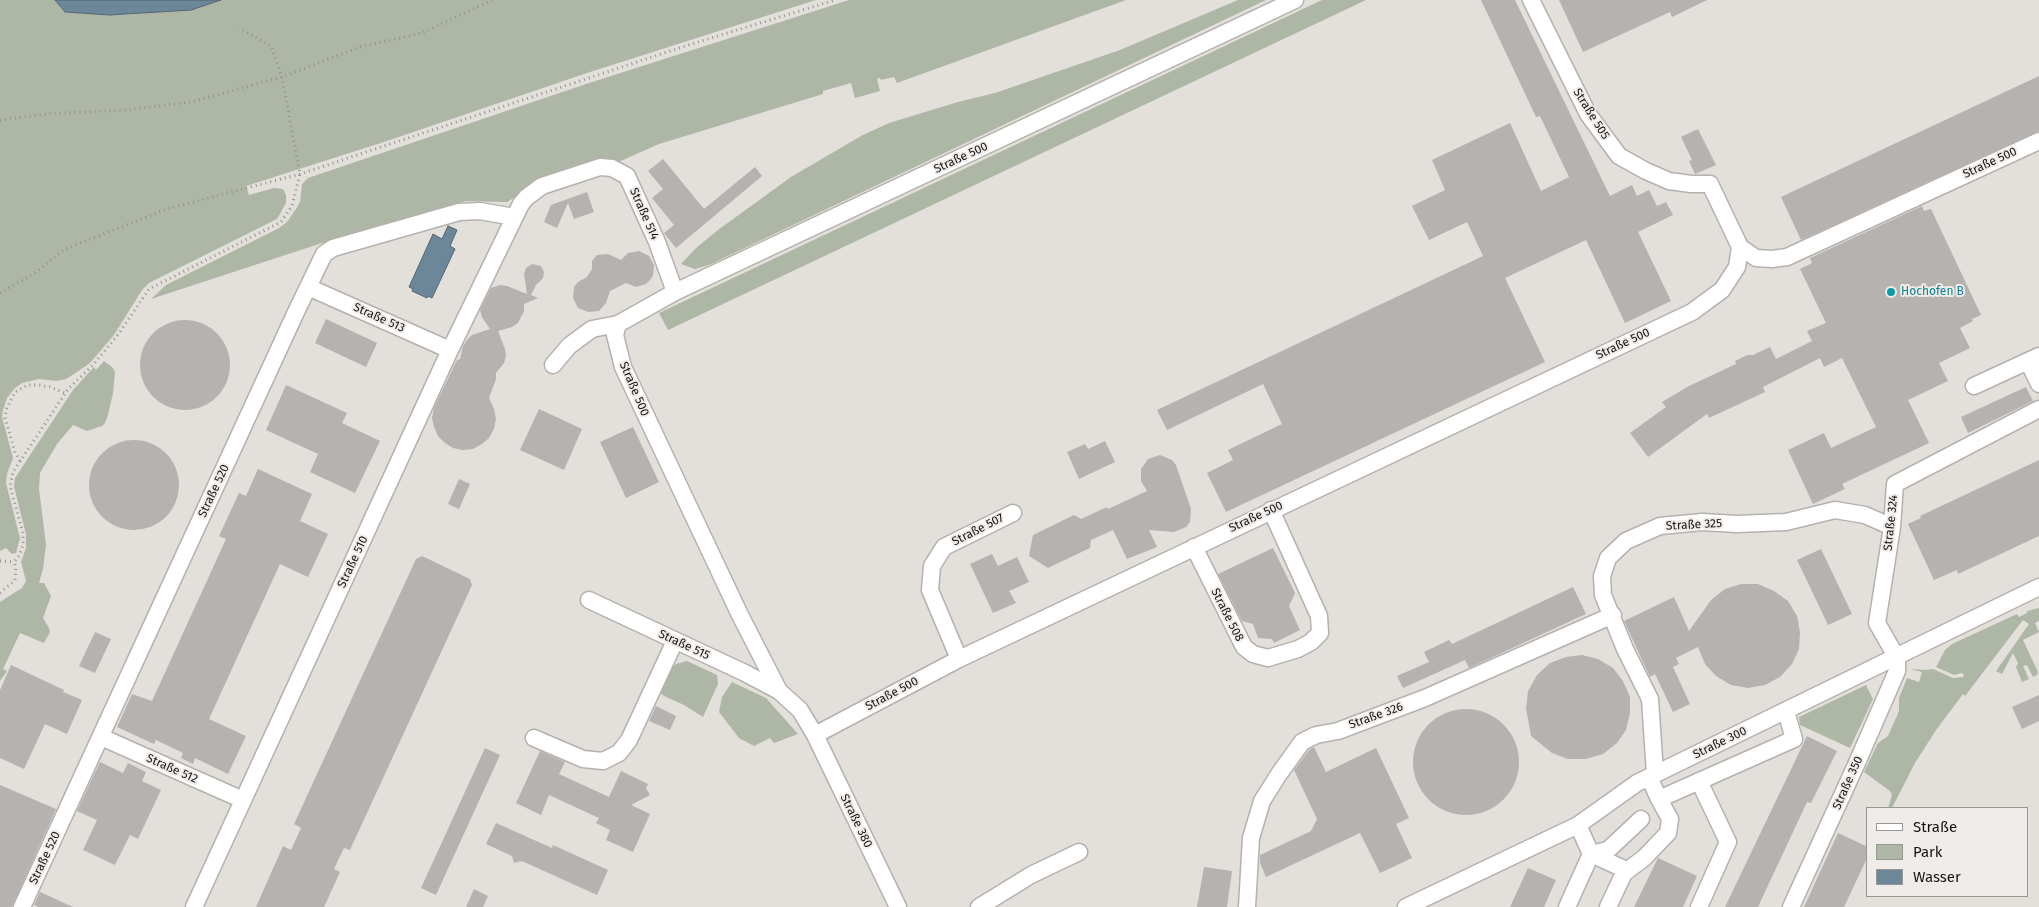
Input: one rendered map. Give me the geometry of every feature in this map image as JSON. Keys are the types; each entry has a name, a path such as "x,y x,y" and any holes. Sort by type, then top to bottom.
{"street":[{"name":"Straße 500","path":"1294,0 676,292 618,324 616,335 623,367 740,615 779,691 800,710 815,735 959,659 1692,312 1722,290 1737,267 1740,247 1756,258 1787,257 2039,141"},
{"name":"Straße 505","path":"1532,0 1588,114 1619,156 1669,181 1710,184 1740,247"},
{"name":"Straße 514","path":"514,217 527,197 542,186 600,167 612,168 627,176 657,242 676,292"},
{"name":"Straße 520","path":"22,907 324,254 333,248 459,212 480,211 514,217"},
{"name":"Straße 510","path":"194,907 450,350 514,217"},
{"name":"Straße 513","path":"308,287 450,350"},
{"path":"553,365 569,346 592,329 618,324"},
{"path":"1974,386 2034,359 2039,384"},
{"name":"Straße 324","path":"1897,658 1877,623 1892,527 1895,484 2039,409"},
{"name":"Straße 508","path":"1194,547 1244,647 1253,654 1268,658 1298,649 1311,642 1320,633 1319,616 1271,510"},
{"name":"Straße 325","path":"1652,776 1650,699 1625,649 1604,595 1602,576 1608,558 1626,541 1660,526 1702,522 1737,524 1786,522 1835,510 1865,515 1892,527"},
{"name":"Straße 507","path":"959,659 930,590 932,566 944,547 1013,513"},
{"name":"Straße 300","path":"1406,907 1578,825 1637,783 1897,658 2039,587"},
{"name":"Straße 515","path":"589,600 745,673 779,691"},
{"name":"Straße 326","path":"1247,907 1251,838 1262,801 1302,742 1316,735 1338,730 1425,698 1613,615"},
{"path":"534,738 583,759 603,761 619,753 629,740 675,640"},
{"name":"Straße 350","path":"1791,907 1897,671 1897,658"},
{"path":"1659,799 1794,739 1786,711"},
{"name":"Straße 380","path":"815,735 898,907"},
{"name":"Straße 512","path":"101,737 243,800"},
{"path":"1608,907 1624,874 1644,858 1668,833 1670,818 1659,799 1652,776"},
{"path":"1699,781 1728,842 1699,907"},
{"path":"1591,854 1608,850 1641,819"},
{"path":"1578,825 1591,854 1622,868 1624,874"},
{"path":"978,907 1031,875 1079,852"},
{"path":"1567,907 1591,854"}],"path":[{"path":"0,120 47,114 127,110 191,102 282,77 360,47 422,33 492,0"},
{"path":"0,293 33,274 65,249 166,210 300,174 672,50 835,0"},
{"path":"14,562 19,556 23,544 23,533 10,486 13,472 65,393 117,336 149,289 281,222 292,206 300,174 282,77 271,46 239,28"},
{"path":"20,460 15,452 5,418 6,410 15,392 28,385 39,385 50,386 65,393"},
{"path":"0,561 14,562"},
{"path":"0,593 15,580 16,568 14,562"}],"green space":[{"path":"0,0 55,0 65,12 110,15 138,14 221,0 816,0 587,73 384,142 246,186 249,195 274,188 283,189 286,195 286,203 277,219 149,283 142,290 114,335 90,363 66,379 57,381 39,379 22,383 7,398 2,417 13,458 6,483 20,538 16,553 12,554 6,548 0,551"},
{"path":"849,0 1126,0 897,83 894,77 877,79 880,91 855,98 851,83 823,91 823,94 659,144 616,163 517,196 507,202 466,201 319,244 151,299 166,285 279,228 287,222 300,202 302,184 308,178 589,83"},
{"path":"1238,0 1266,0 709,265 695,269 681,264 696,248 718,230 791,177 861,136 889,123 995,93 1120,50"},
{"path":"1322,0 1366,0 668,330 659,313"},
{"path":"104,361 115,372 113,393 105,423 102,426 87,431 73,425 57,444 40,473 39,489 46,545 39,583 44,583 51,596 43,618 50,632 44,643 20,633 3,669 7,671 0,681 0,602 22,588 26,581 21,562 26,548 26,534 14,487 15,478 73,390 94,367 96,370"},
{"path":"2039,608 2039,621 2035,623 2039,632 2023,640 2038,672 2037,675 2033,677 2027,665 2023,666 2029,679 2022,682 2016,667 2018,663 2013,653 2002,674 1996,671 2029,624 2023,620 1965,696 1963,694 1936,730 1915,763 1893,807 1888,807 1892,795 1890,791 1864,772 1878,743 1888,736 1899,711 1899,698 1907,678 1919,682 1922,672 1910,669 1933,669 1953,678 1963,677 1962,673 1954,675 1936,667 1945,650 1952,644 2017,614 2019,617 2027,613 2027,611"},
{"path":"687,661 717,675 718,684 703,717 661,693 668,671 676,664"},
{"path":"732,682 766,698 798,734 774,743 770,738 754,746 739,738 719,712 722,697"},
{"path":"1866,685 1873,699 1850,748 1800,725 1799,717"}],"water":[{"path":"55,0 221,0 191,10 110,15 65,12"},
{"path":"448,226 457,230 450,246 455,249 432,298 428,296 427,298 412,291 413,289 409,287 433,234 442,239"}],"building":[{"path":"1481,0 1515,0 1610,196 1632,185 1637,196 1649,190 1657,206 1666,202 1673,215 1638,232 1671,301 1625,323 1586,240 1505,278 1545,362 1226,512 1207,473 1233,460 1228,450 1282,424 1263,384 1167,430 1157,410 1483,256 1467,222 1429,240 1412,206 1445,190 1432,160 1510,123 1541,191 1569,177 1540,116 1536,117"},
{"path":"1559,0 1707,0 1672,17 1670,12 1583,52"},
{"path":"2039,76 2039,131 1801,240 1781,197"},
{"path":"1698,129 1716,165 1695,174 1689,161 1692,160 1681,137"},
{"path":"663,159 704,209 755,167 762,176 676,248 664,233 674,225 652,198 663,189 648,171"},
{"path":"587,192 594,212 574,219 568,203 557,228 544,222 551,205"},
{"name":"Hochofen B","path":"1922,206 1924,211 1931,209 1981,315 1960,328 1970,348 1939,363 1948,381 1908,400 1929,443 1842,484 1845,489 1813,504 1788,450 1824,433 1831,448 1876,427 1842,358 1824,367 1820,358 1763,387 1765,392 1709,418 1707,414 1648,457 1630,433 1666,407 1662,402 1689,386 1736,364 1735,361 1747,355 1753,355 1770,347 1776,359 1812,341 1807,331 1826,323 1800,269 1812,263 1810,258"},
{"path":"639,251 649,256 654,265 653,276 646,284 636,287 626,283 610,291 606,303 599,311 588,312 578,308 573,298 574,287 578,282 587,277 592,269 592,261 597,255 608,254 621,260 628,253"},
{"path":"532,264 541,266 544,272 543,278 536,285 531,295 538,298 524,304 524,311 518,323 498,331 506,356 504,363 496,373 496,379 489,398 496,419 494,429 489,438 473,449 453,448 438,436 432,418 434,408 457,360 460,359 463,346 467,340 472,335 490,329 480,310 491,288 500,285 507,286 527,294 524,274 526,268"},
{"path":"326,319 377,343 366,367 315,343"},
{"path":"185,320 202,324 217,333 226,348 230,365 226,382 217,397 202,406 185,410 168,406 153,397 144,382 140,365 144,348 153,333 168,324"},
{"path":"286,385 347,413 342,423 380,441 355,493 310,472 318,454 266,430"},
{"path":"2026,387 2033,401 1968,433 1961,417"},
{"path":"539,409 582,429 564,470 520,450"},
{"path":"633,427 659,482 626,498 600,442"},
{"path":"134,440 151,444 166,453 175,468 179,485 175,502 166,517 151,526 134,530 117,526 102,517 93,502 89,485 93,468 102,453 117,444"},
{"path":"1105,441 1115,462 1079,479 1067,452 1085,444 1088,449"},
{"path":"1160,455 1172,460 1176,465 1191,509 1190,522 1186,527 1174,532 1149,530 1157,547 1127,559 1113,530 1091,540 1090,548 1048,568 1029,556 1033,535 1074,515 1081,519 1147,491 1141,481 1141,469 1148,459"},
{"path":"2039,460 2039,536 1958,574 1957,570 1934,580 1908,524 1921,518 1920,516"},
{"path":"258,469 312,494 300,521 328,534 308,577 280,564 209,719 246,736 228,774 195,758 193,764 181,758 183,753 156,740 154,744 117,727 132,694 152,701 226,539 219,536 239,493 246,496"},
{"path":"459,479 470,484 459,509 448,504"},
{"path":"1273,548 1295,593 1289,606 1300,630 1274,643 1272,639 1258,638 1253,624 1242,621 1218,574"},
{"path":"1821,549 1852,614 1828,625 1797,560"},
{"path":"992,554 998,566 1017,557 1029,582 1009,591 1016,603 993,613 970,564"},
{"path":"422,556 470,579 472,585 350,850 344,848 334,869 340,872 324,907 256,907 283,846 291,850 301,828 294,824 416,559"},
{"path":"1741,584 1758,584 1774,591 1788,601 1797,616 1800,632 1799,649 1792,664 1780,677 1765,685 1748,688 1731,685 1716,676 1705,664 1698,647 1676,658 1679,664 1673,667 1690,704 1673,712 1655,674 1650,677 1624,621 1674,597 1689,631 1711,600 1725,589"},
{"path":"1573,587 1586,614 1469,668 1465,660 1403,688 1397,676 1429,662 1424,652 1449,640 1452,644"},
{"path":"95,632 111,639 95,673 79,666"},
{"path":"1582,655 1598,659 1613,668 1623,681 1630,697 1630,713 1626,730 1617,743 1603,754 1586,759 1568,759 1552,753 1531,736 1526,708 1528,691 1537,675 1550,663 1566,657"},
{"path":"11,665 82,700 67,734 45,724 24,769 0,758 0,690"},
{"path":"2039,695 2039,721 2022,729 2012,707"},
{"path":"656,706 676,716 670,730 649,721"},
{"path":"1466,709 1486,713 1504,724 1515,742 1519,762 1515,782 1504,800 1486,811 1466,815 1446,811 1428,800 1417,782 1413,762 1417,742 1428,724 1446,713"},
{"path":"1807,736 1837,751 1811,803 1807,802 1758,907 1725,907"},
{"path":"1314,747 1326,772 1376,748 1409,818 1396,824 1412,858 1380,873 1360,833 1266,877 1260,863 1260,855 1311,831 1317,819 1294,770 1309,750"},
{"path":"485,748 500,755 436,895 421,888"},
{"path":"540,751 565,762 559,774 609,797 621,771 648,784 646,788 650,795 631,805 650,814 633,852 606,840 610,830 596,823 599,818 549,795 541,815 516,803"},
{"path":"100,762 123,773 128,763 146,772 142,781 161,790 138,839 130,835 115,865 83,850 97,820 77,811"},
{"path":"0,785 56,809 12,907 0,907"},
{"path":"496,823 552,848 553,845 608,870 597,895 522,861 514,863 512,856 486,844"},
{"path":"1838,833 1866,846 1866,860 1844,907 1804,907"},
{"path":"1658,858 1697,876 1683,907 1634,907"},
{"path":"1204,867 1232,871 1227,907 1197,907"},
{"path":"1528,868 1556,880 1544,907 1510,907"},
{"path":"474,889 488,896 483,907 466,907"},
{"path":"40,892 73,907 38,907 34,905"}],"place":[{"name":"Hochofen B","path":"1891,292"}]}
